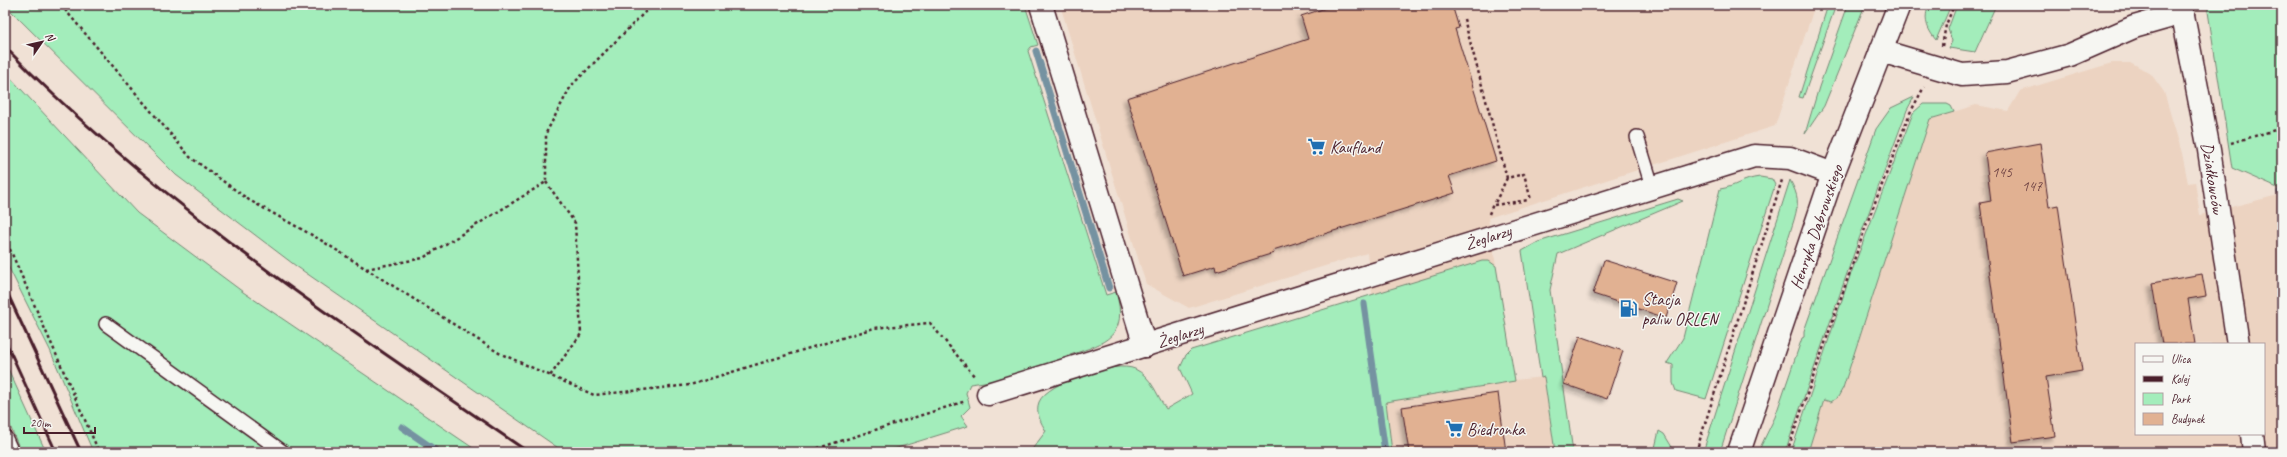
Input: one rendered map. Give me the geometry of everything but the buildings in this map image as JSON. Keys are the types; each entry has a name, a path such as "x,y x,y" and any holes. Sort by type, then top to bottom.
{"street":[{"name":"Żeglarzy","path":"1041,5 1146,346"},
{"name":"Henryka Dąbrowskiego","path":"1739,452 1833,174 1899,5"},
{"name":"Działkowców","path":"1881,51 1932,68 1962,76 2006,72 2070,55 2134,27 2182,9 2209,150 2238,343"},
{"name":"Żeglarzy","path":"988,394 1146,346 1652,186 1754,156 1790,158 1833,174"},
{"path":"2252,435 2254,452"}],"lane":[{"path":"1637,137 1652,186"},
{"path":"106,324 283,452"},
{"path":"5,437 12,452"}],"path":[{"path":"61,5 190,158 249,200 319,239 499,353 594,395 690,385 874,328 930,323 988,394 806,452"},
{"path":"550,376 581,334 574,223 546,182 546,133 571,86 647,10 657,5"},
{"path":"1787,452 1867,223 1910,113 1918,101 1944,43 1946,25 1954,5"},
{"path":"1464,19 1507,178 1494,205 1531,200"},
{"path":"2209,150 2282,128"},
{"path":"1507,178 1524,174 1533,204"},
{"path":"1696,452 1783,176"},
{"path":"365,269 422,258 546,182"},
{"path":"5,238 99,452"}],"shaded area":[{"name":"Kaufland","path":"1060,5 1815,5 1775,126 1488,218 1515,380 1544,377 1555,452 1392,452 1367,253 1189,308 1146,284"},
{"path":"2112,63 2132,63 2151,74 2164,92 2182,153 2188,183 2195,182 2200,215 2282,194 2282,452 1808,452 1824,400 1838,397 1843,388 1930,119 1976,105 2008,111 2020,91"},
{"path":"5,402 29,452 5,452"}],"green space":[{"path":"5,5 1025,5 1038,45 1031,47 1028,51 1106,295 1116,292 1119,307 1117,328 1111,336 1104,341 1070,355 1072,360 996,383 991,381 970,384 966,393 970,407 961,416 968,426 884,452 564,452 296,266 176,175"},
{"path":"1828,5 1836,5 1803,98 1799,97"},
{"path":"1848,5 1865,5 1824,106 1805,134 1819,87"},
{"path":"1929,5 1951,5 1936,40 1928,28 1926,19"},
{"path":"1957,5 1996,5 1975,52 1949,48 1952,41 1948,29"},
{"path":"2207,5 2282,5 2282,190 2232,168"},
{"path":"5,72 137,213 243,292 479,452 93,452 50,350 5,260"},
{"path":"1914,97 1907,110 1859,239 1785,452 1758,452 1775,417 1876,129 1891,108"},
{"path":"1923,104 1947,104 1951,106 1954,112 1930,119 1843,388 1838,397 1831,402 1824,400 1808,452 1791,452 1850,276 1913,113"},
{"path":"1760,177 1772,179 1775,185 1706,399 1676,391 1673,383 1673,365 1667,363 1683,338 1720,189 1730,187 1748,179"},
{"path":"1790,180 1797,195 1796,214 1720,452 1703,452"},
{"path":"1678,199 1683,201 1558,254 1550,290 1573,452 1555,452 1544,377 1541,378 1522,251 1538,242"},
{"path":"1482,261 1489,261 1496,266 1515,381 1386,402 1392,452 1030,452 1046,431 1038,413 1039,402 1045,394 1068,380 1098,370 1126,367 1135,369 1141,372 1150,381 1166,409 1192,394 1180,368 1186,355 1191,350"},
{"path":"5,362 46,452 21,452 5,414"},
{"path":"1659,431 1664,434 1675,452 1654,452"}],"waterway":[{"path":"1036,51 1109,288"},
{"path":"1364,304 1385,452"},
{"path":"402,427 438,452"}],"railway":[{"path":"5,47 65,105 127,160 191,212 323,311 528,452"},
{"path":"5,288 81,452"},
{"path":"5,340 56,452"}],"place":[{"name":"Kaufland","path":"1317,147"},
{"name":"Stacja paliw ORLEN","path":"1629,309"},
{"name":"Biedronka","path":"1454,429"}]}
